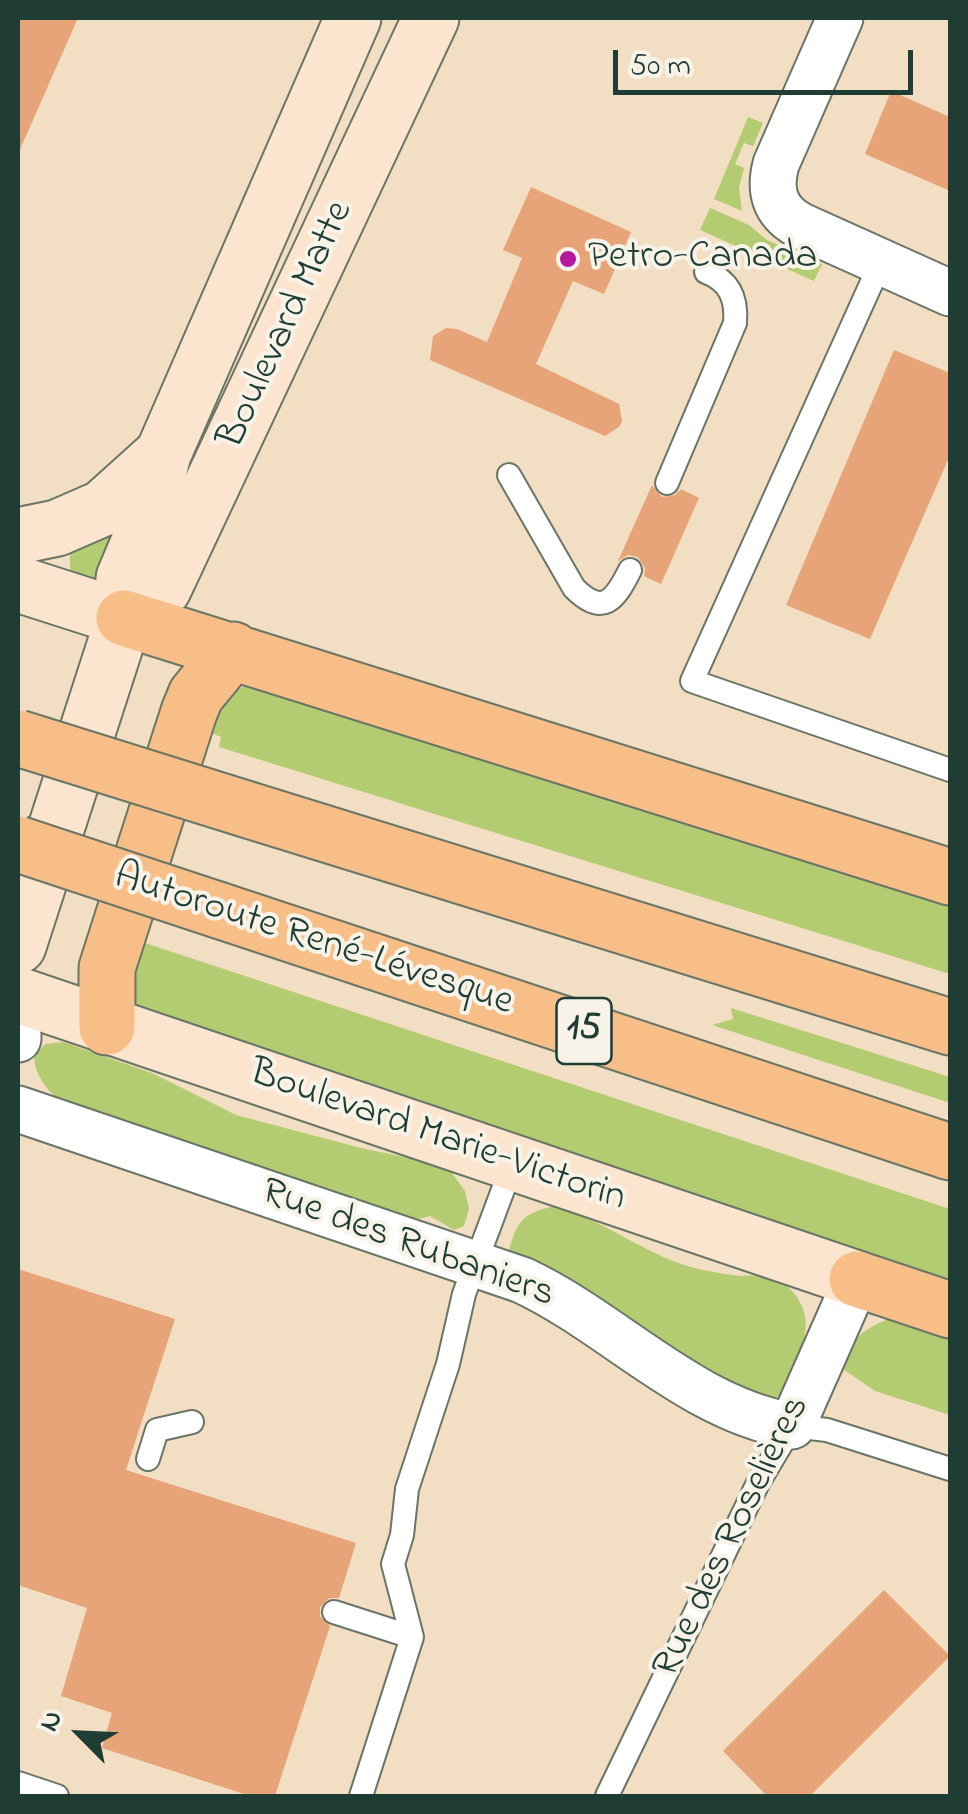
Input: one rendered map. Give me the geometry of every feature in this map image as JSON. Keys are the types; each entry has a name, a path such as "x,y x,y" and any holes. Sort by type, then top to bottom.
{"highway":[{"path":"124,618 950,877"},
{"path":"108,1027 106,968 188,712 196,695 234,650"},
{"path":"18,738 950,1027"},
{"name":"Autoroute René-Lévesque","path":"18,844 950,1152"},
{"path":"857,1278 950,1310"}],"main road":[{"name":"Boulevard Matte","path":"18,946 124,618 124,578 143,533 164,454 353,18"},
{"name":"Boulevard Matte","path":"124,618 163,589 432,18"},
{"path":"18,536 58,528 103,508 164,454"},
{"path":"18,584 124,618"},
{"name":"Boulevard Marie-Victorin","path":"18,995 857,1278"}],"street":[{"path":"840,18 776,164 773,191 778,206 789,220 950,293"},
{"name":"Rue des Rubaniers","path":"18,1109 522,1280 564,1302 680,1380 748,1414 792,1426"},
{"name":"Rue des Roselières","path":"792,1426 857,1278"}],"lane":[{"path":"881,262 692,680 950,770"},
{"path":"667,483 734,323 736,311 727,284 706,272"},
{"path":"510,475 574,588 586,600 608,602 630,570"},
{"path":"361,1796 412,1637 393,1564 402,1535 407,1489 476,1262 513,1163"},
{"path":"148,1459 157,1430 192,1422"},
{"name":"Rue des Rubaniers","path":"792,1426 827,1430 950,1469"},
{"name":"Rue des Roselières","path":"608,1796 758,1482 792,1426"},
{"path":"334,1612 412,1637"},
{"path":"18,1784 57,1796"}],"green space":[{"path":"748,117 763,123 753,146 744,143 735,164 744,168 739,188 742,211 714,199"},
{"path":"710,208 749,225 767,240 822,264 814,281 700,230"},
{"path":"117,526 104,583 70,574 70,549"},
{"path":"247,685 950,899 950,974 219,747 221,737 207,731 229,693"},
{"path":"139,941 950,1209 950,1283 153,1016 136,1003 132,980"},
{"path":"731,1008 950,1077 950,1103 712,1025 733,1019"},
{"path":"63,1042 152,1073 236,1115 423,1161 452,1173 465,1191 469,1208 464,1226 454,1230 430,1216 407,1222 66,1106 44,1085 34,1057 45,1044"},
{"path":"554,1206 681,1264 742,1276 769,1276 786,1285 800,1303 805,1329 798,1356 779,1396 770,1401 762,1399 508,1255 522,1221 534,1212"},
{"path":"889,1319 950,1332 950,1415 875,1391 843,1369 858,1337"}],"building":[{"path":"18,18 78,18 18,154"},
{"path":"891,91 950,117 950,191 865,154"},
{"path":"531,187 631,232 604,294 573,281 536,364 619,404 622,421 605,436 430,360 433,336 446,328 487,342 522,258 503,250"},
{"path":"894,350 950,373 950,455 870,639 786,605"},
{"path":"652,485 662,497 675,495 681,489 699,498 661,584 644,576 645,568 638,557 628,555 618,561"},
{"path":"18,1269 175,1319 126,1470 356,1543 339,1598 330,1598 320,1607 320,1616 330,1626 275,1796 250,1796 102,1748 112,1713 61,1696 87,1608 18,1585"},
{"path":"884,1590 950,1656 810,1796 767,1796 723,1751"}],"place":[{"name":"Petro-Canada","path":"568,259"}]}
